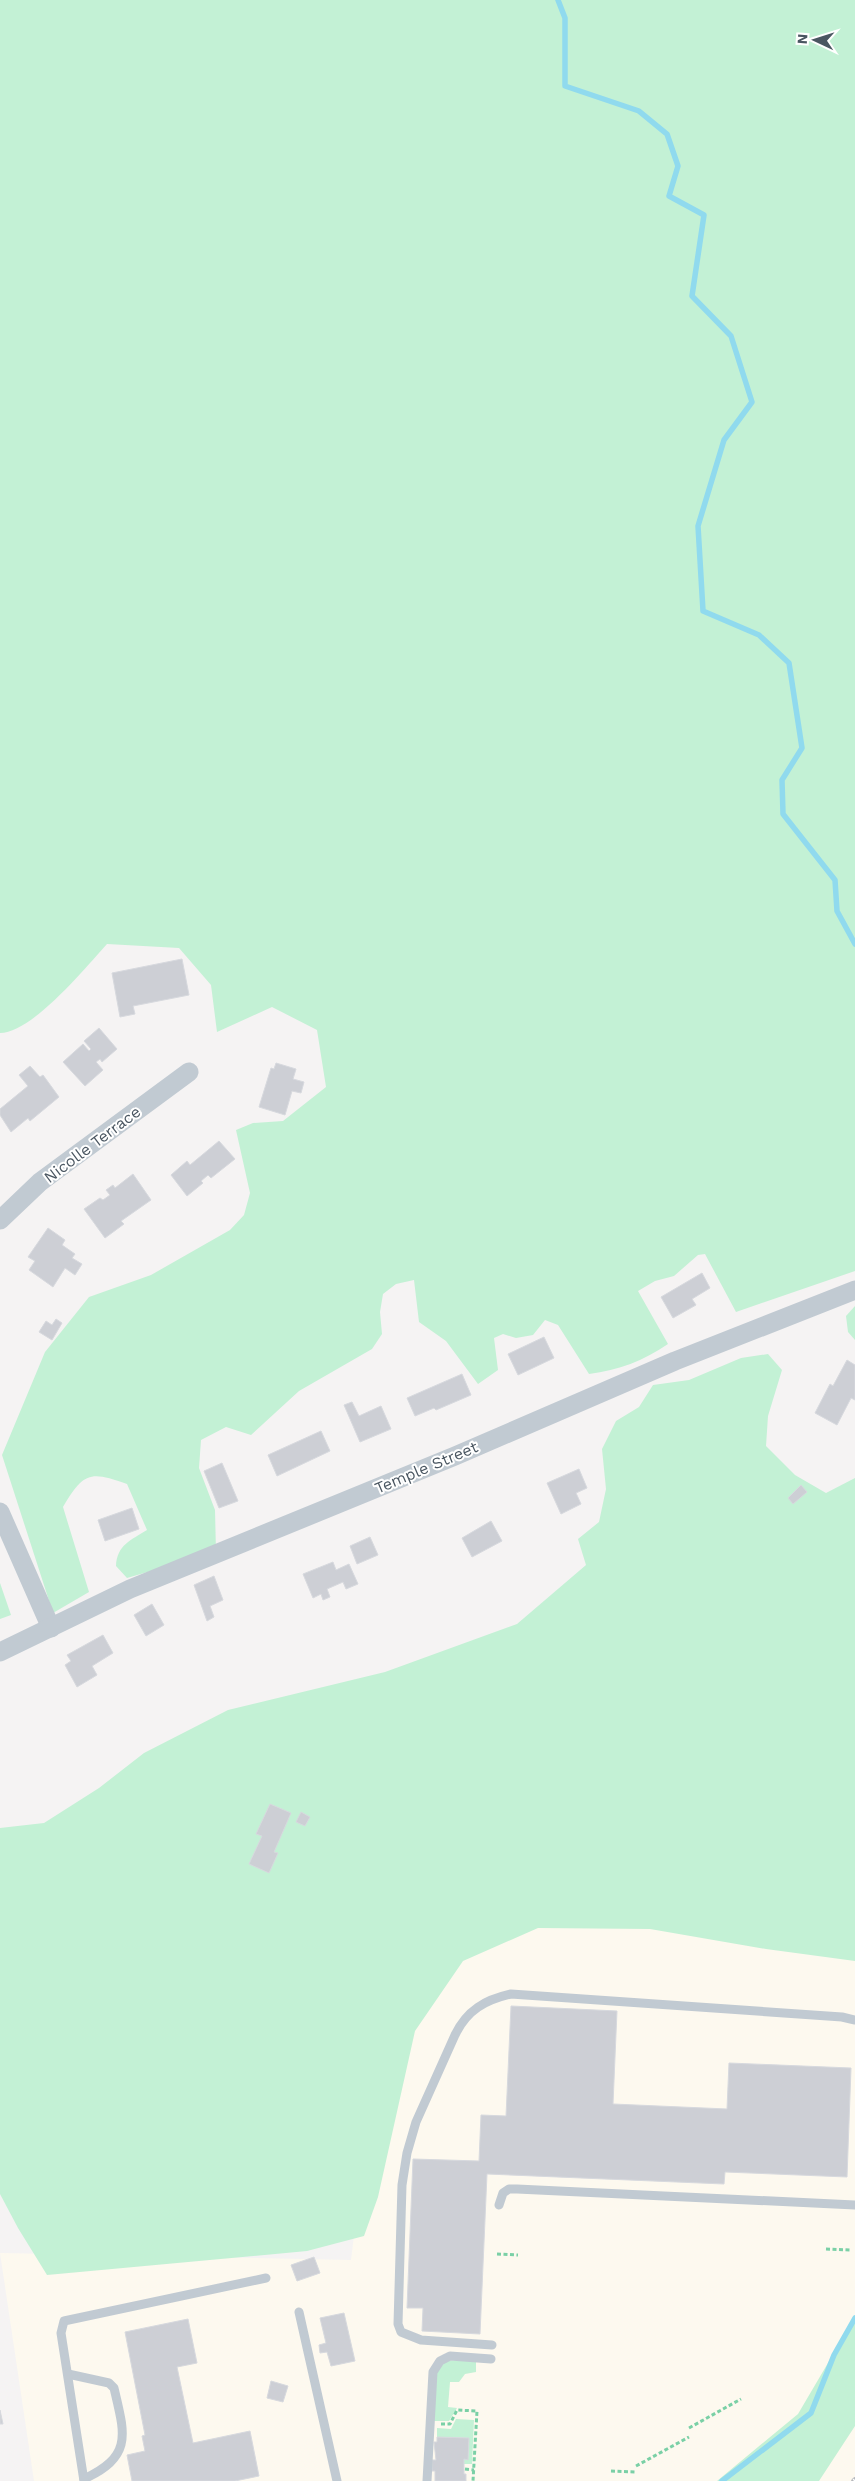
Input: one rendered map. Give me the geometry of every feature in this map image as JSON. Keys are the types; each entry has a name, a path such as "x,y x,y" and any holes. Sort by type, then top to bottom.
{"street":[{"name":"Nicolle Terrace","path":"0,1220 40,1182 189,1072"},
{"name":"Temple Street","path":"0,1652 130,1589 455,1456 675,1361 855,1290"},
{"path":"0,1512 51,1628"}],"lane":[{"path":"492,2346 421,2340 401,2332 398,2324 402,2185 407,2154 416,2122 462,2021 473,2010 491,1998 511,1994 842,2017 855,2020"},
{"path":"499,2205 503,2193 517,2189 855,2205"},
{"path":"68,2374 109,2383 114,2388 123,2435 117,2455 104,2469 84,2480 61,2332 64,2321 266,2278"},
{"path":"299,2312 337,2481"},
{"path":"427,2481 433,2372 440,2361 450,2356 491,2359"}],"path":[{"path":"826,2249 850,2250"},
{"path":"497,2254 518,2255"},
{"path":"689,2428 741,2399"},
{"path":"433,2424 450,2424 457,2410 477,2410 473,2481"},
{"path":"636,2466 689,2437"},
{"path":"465,2469 474,2470"},
{"path":"611,2472 636,2472"}],"shaded area":[{"path":"393,1915 855,1924 855,2481 34,2481 0,2253 351,2260"}],"green space":[{"path":"0,0 855,0 855,1271 736,1312 705,1254 698,1255 674,1276 655,1281 638,1291 668,1344 659,1350 630,1364 589,1374 558,1325 545,1320 533,1335 516,1338 503,1334 494,1338 498,1370 478,1384 446,1341 419,1322 414,1280 396,1284 383,1294 380,1312 382,1334 372,1349 299,1391 251,1435 226,1427 201,1440 199,1468 215,1510 216,1552 127,1578 116,1566 119,1553 130,1540 147,1530 127,1484 96,1476 83,1481 70,1495 63,1507 89,1592 53,1613 2,1455 45,1352 89,1297 151,1275 230,1230 244,1215 250,1193 236,1130 253,1123 283,1121 326,1087 317,1030 272,1007 217,1032 211,985 179,948 107,944 58,997 42,1011 13,1030 0,1033"},
{"path":"855,1306 855,1340 848,1332 846,1316"},
{"path":"768,1354 782,1370 768,1416 766,1446 795,1475 826,1493 855,1478 855,1961 766,1949 650,1929 538,1928 463,1961 415,2031 378,2197 364,2236 307,2251 47,2275 0,2194 0,1828 44,1823 99,1788 144,1753 228,1710 385,1672 517,1624 586,1565 578,1539 599,1522 606,1489 602,1449 616,1421 639,1407 653,1385 689,1380 741,1358"},
{"path":"0,1583 11,1615 0,1619"},
{"path":"855,2317 855,2426 819,2481 717,2481 798,2414"},
{"path":"476,2359 476,2372 465,2374 459,2382 450,2382 448,2407 457,2408 449,2421 433,2421 435,2376 442,2361"},
{"path":"456,2419 474,2420 472,2464 464,2464 464,2459 468,2459 469,2438 437,2437 437,2428 451,2429"}],"building":[{"path":"182,959 189,995 133,1006 135,1014 120,1017 112,973"},
{"path":"99,1028 117,1049 102,1062 100,1059 96,1062 103,1070 85,1086 63,1062 83,1044 89,1051 91,1049 84,1041"},
{"path":"276,1063 296,1069 293,1079 304,1082 301,1093 292,1091 285,1115 259,1107 271,1068 274,1069"},
{"path":"30,1066 40,1077 43,1075 59,1097 30,1121 28,1118 11,1132 0,1115 0,1109 28,1086 19,1075"},
{"path":"219,1141 235,1159 211,1178 208,1175 201,1181 203,1183 187,1196 171,1175 187,1161 190,1165"},
{"path":"133,1174 151,1200 121,1221 124,1224 105,1238 84,1209 100,1198 103,1200 110,1195 106,1190 113,1185 115,1188"},
{"path":"48,1228 65,1240 62,1245 75,1254 72,1258 82,1264 75,1275 65,1268 53,1287 29,1270 35,1261 28,1257"},
{"path":"702,1273 710,1288 692,1299 696,1305 673,1318 661,1297"},
{"path":"56,1319 62,1323 52,1340 39,1332 46,1321 52,1325"},
{"path":"544,1337 554,1358 518,1375 508,1354"},
{"path":"847,1360 855,1365 855,1400 851,1398 837,1425 815,1413 830,1384 833,1386"},
{"path":"462,1374 471,1395 436,1410 434,1408 415,1416 407,1398"},
{"path":"352,1402 359,1416 381,1406 391,1429 360,1442 344,1405"},
{"path":"321,1431 330,1451 277,1476 268,1455"},
{"path":"222,1463 238,1501 219,1508 204,1471"},
{"path":"579,1469 587,1488 576,1493 581,1504 561,1514 547,1483"},
{"path":"801,1485 807,1492 793,1504 788,1498"},
{"path":"132,1508 139,1529 105,1541 98,1520"},
{"path":"491,1521 502,1541 472,1557 462,1538"},
{"path":"370,1537 378,1555 357,1564 350,1546"},
{"path":"333,1562 336,1570 349,1564 358,1584 346,1589 343,1582 327,1589 330,1597 323,1600 321,1594 313,1598 303,1574"},
{"path":"214,1576 223,1600 210,1606 214,1617 207,1621 194,1585"},
{"path":"152,1604 164,1625 146,1636 134,1615"},
{"path":"103,1635 113,1653 92,1666 97,1675 77,1687 65,1665 71,1661 67,1655"},
{"path":"270,1804 291,1813 274,1852 278,1853 269,1873 249,1864 262,1836 256,1834"},
{"path":"301,1812 310,1817 305,1826 296,1822"},
{"path":"511,2006 617,2011 613,2104 727,2109 729,2063 851,2068 847,2177 725,2172 724,2184 487,2174 480,2334 422,2331 423,2308 407,2308 413,2159 479,2161 481,2115 506,2116"},
{"path":"314,2257 320,2273 297,2281 291,2265"},
{"path":"344,2313 355,2361 331,2366 327,2352 320,2353 319,2345 326,2343 320,2318"},
{"path":"188,2319 197,2363 177,2367 193,2443 250,2431 259,2476 235,2481 132,2481 127,2455 145,2451 142,2436 145,2435 125,2332"},
{"path":"271,2381 288,2386 283,2402 267,2398"},
{"path":"0,2410 3,2424 0,2424"},
{"path":"437,2437 469,2438 468,2460 464,2459 466,2481 435,2481 435,2471 432,2471 432,2460 436,2460 434,2442 437,2442"}],"waterway":[{"path":"558,0 565,18 565,86 639,111 667,134 678,166 669,196 704,215 692,296 731,336 752,402 724,440 698,526 703,611 759,635 789,663 802,748 782,780 783,814 835,880 837,911 855,944"},
{"path":"722,2481 811,2413 834,2355 855,2318"}]}
